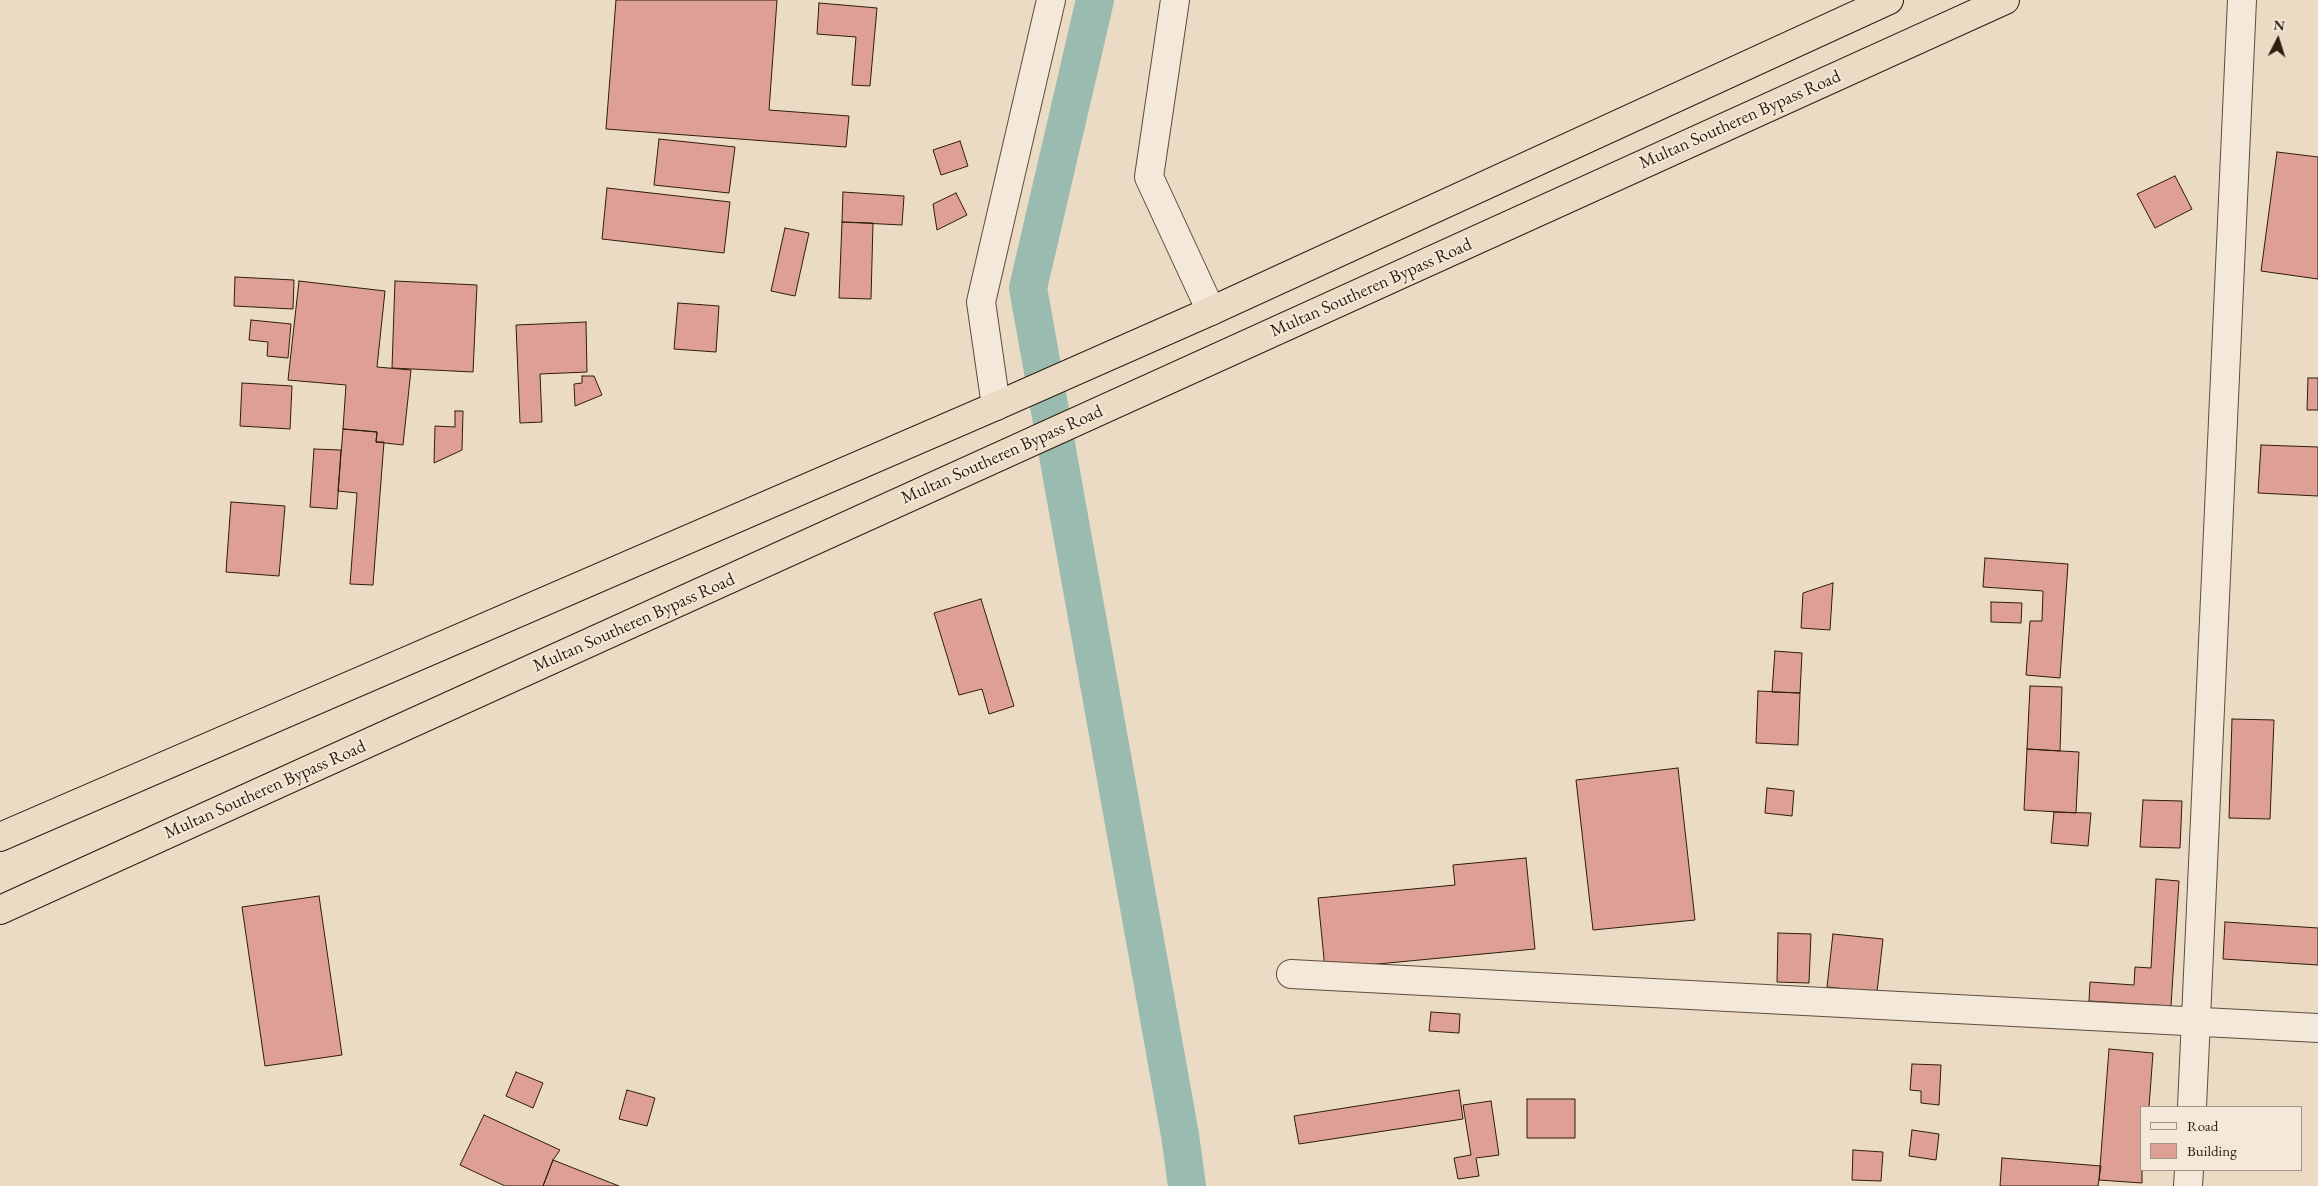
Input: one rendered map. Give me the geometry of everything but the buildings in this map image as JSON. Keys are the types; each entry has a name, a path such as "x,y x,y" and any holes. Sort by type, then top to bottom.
{"highway":[{"path":"0,837 1211,311 1890,0"},
{"name":"Multan Southeren Bypass Road","path":"0,910 2005,0"}],"street":[{"path":"996,406 981,302 1051,0"},
{"path":"1175,0 1149,177 1211,311"},
{"path":"2192,1106 2242,0"},
{"path":"1292,974 2196,1020 2318,1028"},
{"path":"2188,1186 2189,1171"}],"waterway":[{"path":"1095,0 1028,288 1180,1135 1187,1186"}]}
